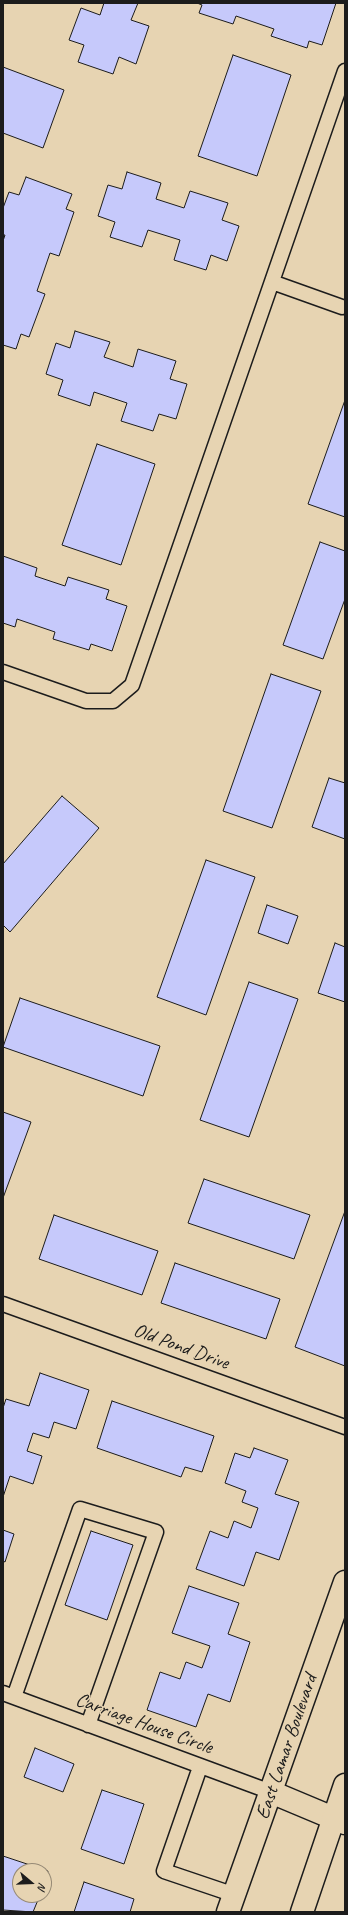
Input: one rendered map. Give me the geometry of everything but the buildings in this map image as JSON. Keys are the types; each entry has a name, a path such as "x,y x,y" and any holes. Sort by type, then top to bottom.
{"main road":[{"name":"East Lamar Boulevard","path":"232,1903 345,1582"},
{"path":"302,1912 339,1821 345,1785"},
{"path":"271,1792 339,1821"}],"lane":[{"path":"3,672 86,701 113,701 132,685 345,71"},
{"path":"272,282 342,307"},
{"name":"Old Pond Drive","path":"3,1304 345,1426"},
{"path":"8,1695 80,1509 156,1532 88,1725"},
{"name":"Carriage House Circle","path":"8,1695 271,1792"},
{"path":"200,1767 164,1871 232,1903"}]}
